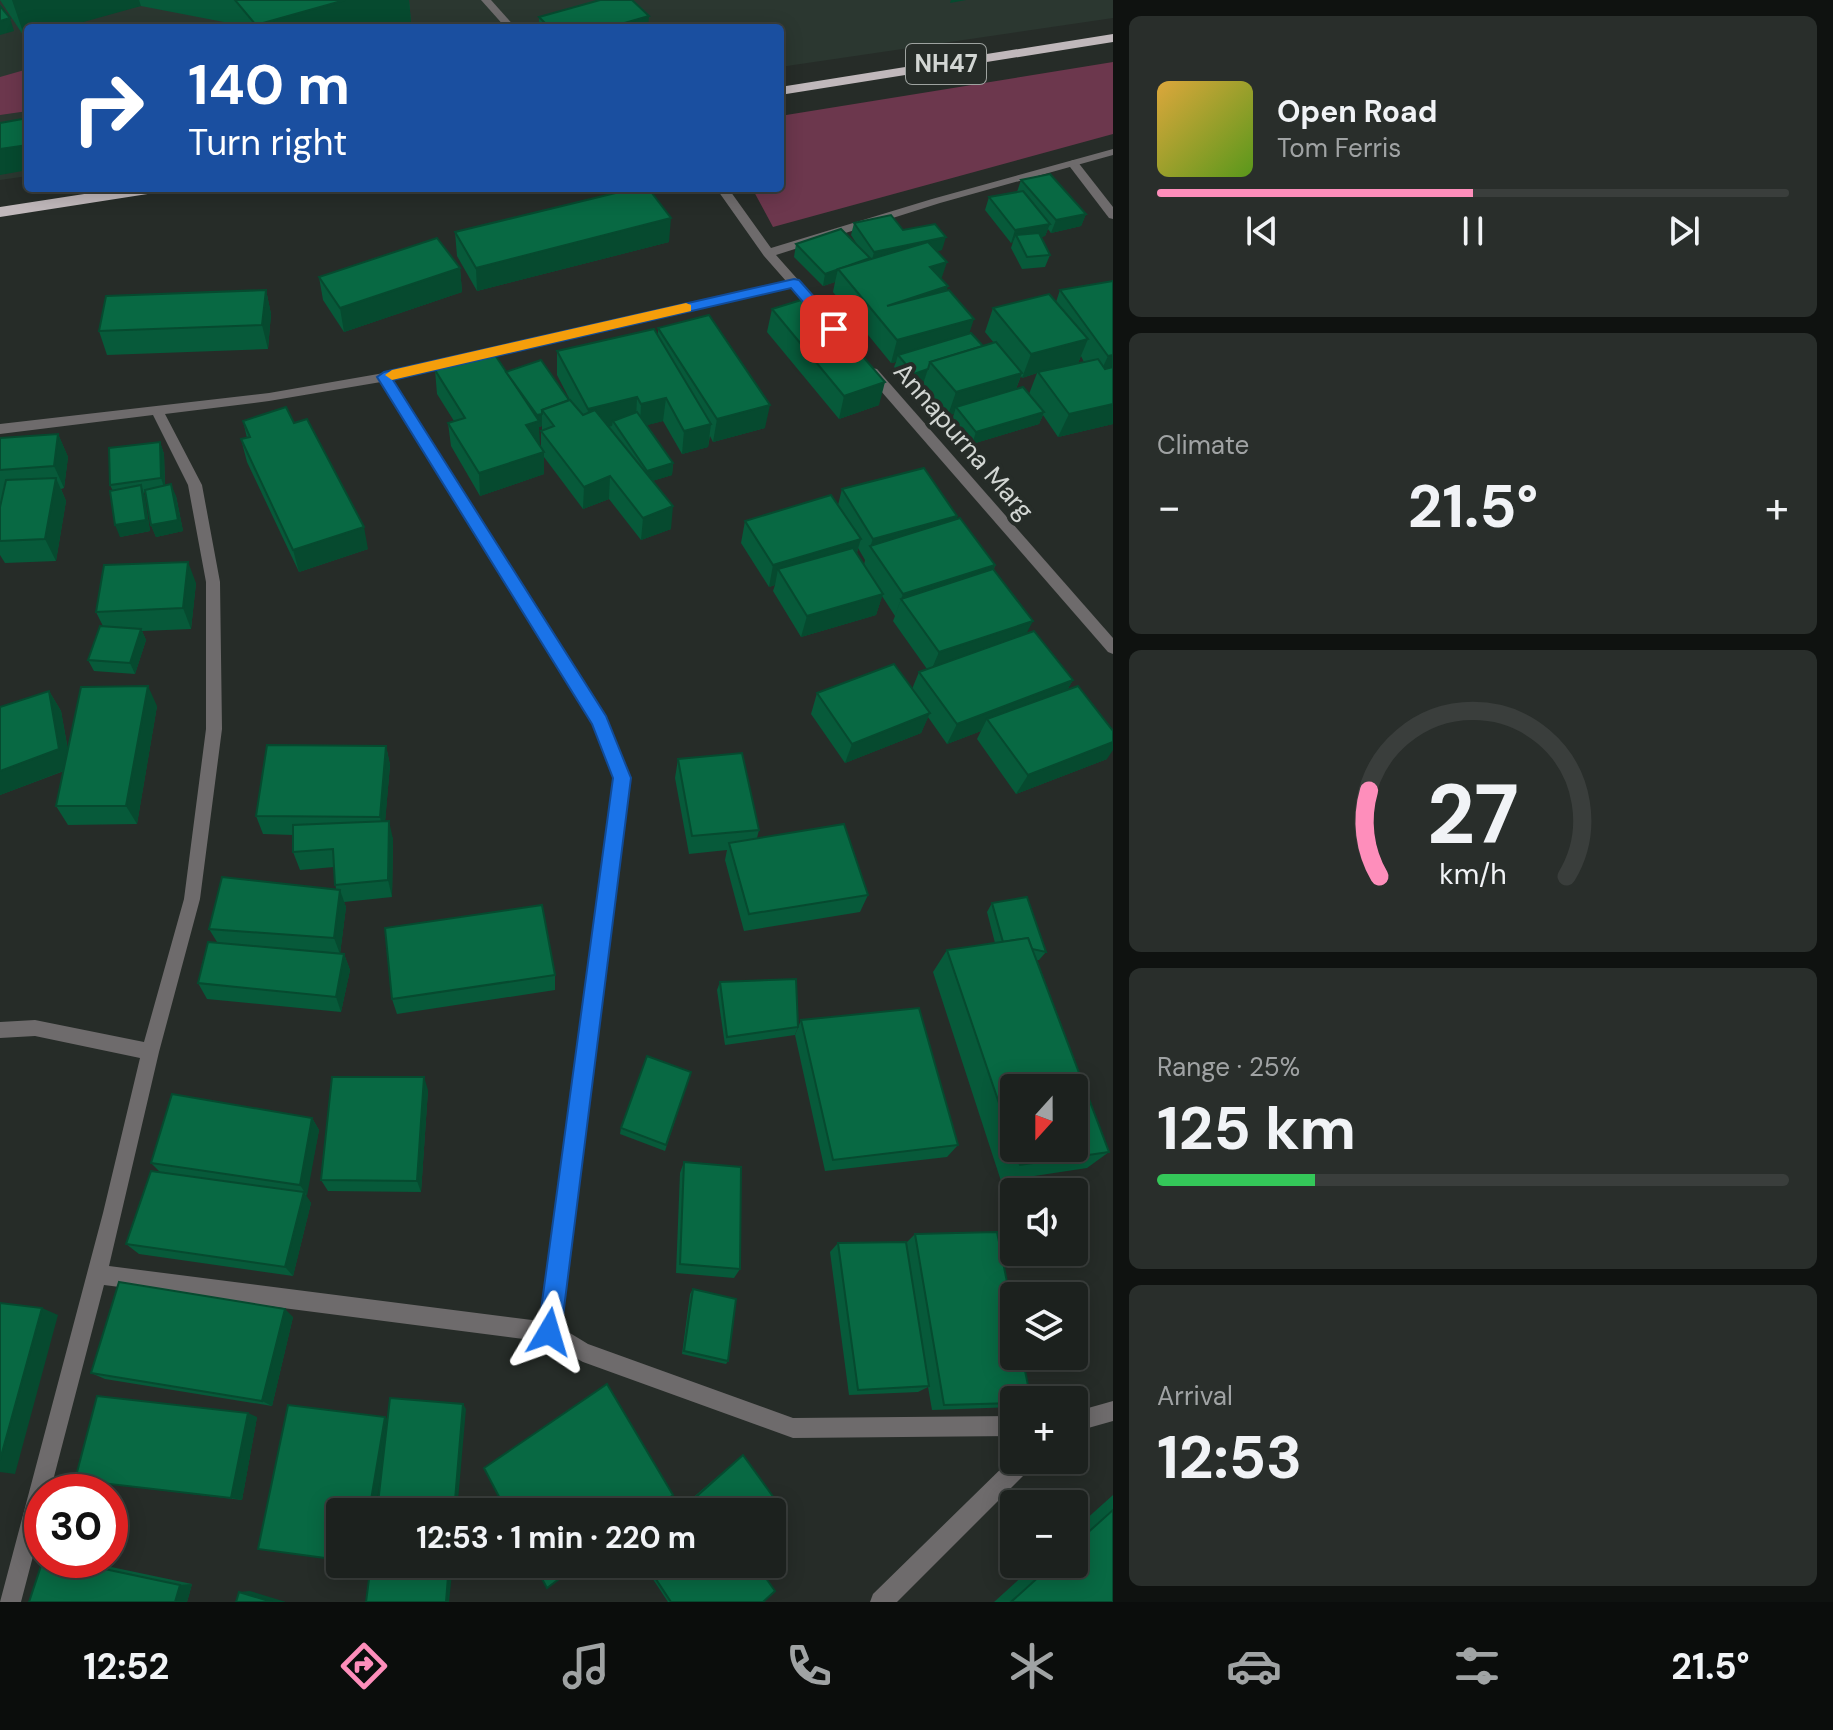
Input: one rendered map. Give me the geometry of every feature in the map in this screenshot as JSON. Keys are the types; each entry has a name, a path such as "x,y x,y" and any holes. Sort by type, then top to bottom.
{"highway":[{"name":"NH47","path":"784,90 1113,38"},
{"path":"0,212 128,192"}],"street":[{"path":"486,0 507,24"},
{"path":"768,253 1113,152"},
{"path":"1073,163 1113,215"},
{"path":"725,192 768,253 825,318"},
{"path":"0,429 269,397 384,377 794,283"},
{"name":"Annapurna Marg","path":"866,365 1113,648"},
{"path":"384,377 600,722 622,778 549,1332"},
{"path":"10,1602 192,899 214,729 213,582 195,485 158,412"},
{"path":"0,1030 35,1028 150,1052"},
{"path":"97,1274 549,1332 583,1352 793,1428 1000,1426"},
{"path":"1088,1418 1113,1411"},
{"path":"881,1602 1011,1474"}],"shaded area":[{"path":"0,0 1113,0 1113,18 784,66 784,24 24,24 24,177 0,180"},
{"path":"1113,62 1113,134 773,227 754,192 784,192 784,115"},
{"path":"24,70 24,112 0,115 0,77"}],"building":[{"path":"235,0 345,0 260,24 255,24"},
{"path":"600,0 632,0 649,16 621,24 546,24 539,17"},
{"path":"0,6 10,18 0,21"},
{"path":"24,119 24,146 0,149 0,123"},
{"path":"1050,174 1086,214 1056,220 1021,180"},
{"path":"1023,191 1050,224 1015,230 989,197"},
{"path":"620,192 651,192 671,218 476,268 455,232"},
{"path":"891,215 903,230 935,224 946,237 874,252 854,223"},
{"path":"841,229 870,258 825,274 796,244"},
{"path":"1039,233 1050,255 1027,257 1016,235"},
{"path":"437,238 460,268 340,308 319,277"},
{"path":"928,242 947,262 930,267 948,286 887,306 949,290 974,319 897,340 838,269"},
{"path":"1113,281 1113,355 1108,356 1060,290"},
{"path":"266,290 262,325 99,331 106,296"},
{"path":"1049,294 1088,339 1031,354 993,308"},
{"path":"811,297 885,382 844,396 772,309"},
{"path":"709,315 770,405 717,419 658,328"},
{"path":"654,329 711,424 684,431 666,398 641,404 637,397 588,409 557,351"},
{"path":"971,333 983,346 930,362 928,369 914,374 898,355"},
{"path":"996,342 1022,373 956,392 930,362"},
{"path":"493,352 539,421 526,425 544,452 479,473 448,423 465,418 435,370"},
{"path":"1098,359 1105,369 1113,367 1113,404 1069,414 1038,372"},
{"path":"541,360 569,400 542,410 542,414 537,415 506,372"},
{"path":"1023,387 1044,412 976,432 956,407"},
{"path":"570,400 583,415 595,410 673,506 643,518 610,476 584,487 541,431 554,426 542,410"},
{"path":"286,407 294,423 307,419 364,527 293,550 241,439 250,437 243,421"},
{"path":"637,412 673,463 647,471 613,421"},
{"path":"58,434 54,466 0,470 0,438"},
{"path":"160,442 161,478 110,485 109,448"},
{"path":"924,468 957,516 873,539 842,489"},
{"path":"56,478 45,539 0,541 0,507 6,480"},
{"path":"171,484 178,520 151,525 145,490"},
{"path":"141,485 146,520 115,525 110,491"},
{"path":"831,495 861,539 773,565 745,521"},
{"path":"960,518 995,565 903,594 870,546"},
{"path":"853,548 883,594 807,616 778,569"},
{"path":"188,562 183,608 96,612 104,565"},
{"path":"993,569 1033,621 939,652 901,599"},
{"path":"100,626 141,629 130,663 88,660"},
{"path":"1034,631 1073,680 957,724 919,672"},
{"path":"894,664 930,713 852,744 817,693"},
{"path":"148,686 126,806 56,806 81,687"},
{"path":"1078,686 1113,731 1113,742 1028,775 987,719"},
{"path":"49,691 59,749 0,771 0,707"},
{"path":"267,745 386,746 380,817 256,816"},
{"path":"742,753 759,830 692,836 678,759"},
{"path":"389,821 388,880 335,885 333,849 293,852 293,825"},
{"path":"844,824 868,895 749,914 729,843"},
{"path":"222,877 340,890 334,938 209,929"},
{"path":"1027,897 1046,952 1032,949 1028,938 1003,942 992,903"},
{"path":"542,905 555,975 392,999 385,928"},
{"path":"1028,938 1079,1074 1000,1074 1000,1106 947,950"},
{"path":"208,942 344,954 336,997 198,983"},
{"path":"796,979 798,1027 727,1037 720,982"},
{"path":"919,1008 958,1145 833,1160 801,1020"},
{"path":"647,1056 691,1072 666,1145 621,1128"},
{"path":"332,1077 424,1077 417,1181 321,1180"},
{"path":"172,1094 312,1118 300,1185 151,1163"},
{"path":"1088,1097 1109,1152 1088,1155"},
{"path":"684,1162 741,1167 740,1269 680,1264"},
{"path":"151,1171 304,1192 285,1267 126,1244"},
{"path":"997,1232 1000,1266 1004,1266 1007,1282 1000,1282 1000,1370 1025,1370 1028,1386 1000,1386 1000,1403 944,1405 915,1234"},
{"path":"906,1242 929,1386 858,1390 838,1243"},
{"path":"119,1282 285,1309 262,1401 91,1373"},
{"path":"693,1289 736,1299 728,1361 684,1351"},
{"path":"0,1303 42,1308 0,1460"},
{"path":"607,1384 673,1495 669,1498 500,1498 484,1468"},
{"path":"97,1396 248,1413 231,1498 128,1486 128,1474 77,1474"},
{"path":"390,1398 463,1404 455,1498 379,1498"},
{"path":"288,1405 385,1417 371,1498 326,1498 326,1558 258,1549"},
{"path":"743,1455 774,1498 695,1498"},
{"path":"1113,1510 1113,1602 1011,1602 1038,1578 1088,1578 1088,1532"},
{"path":"128,1574 180,1585 175,1602 29,1602 37,1578 128,1578"},
{"path":"369,1578 448,1578 446,1602 366,1602"},
{"path":"542,1578 560,1578 547,1588"},
{"path":"655,1578 766,1578 775,1591 763,1602 671,1602"},
{"path":"239,1592 272,1602 236,1602"}],"slow traffic":[{"path":"392,375 686,308"}],"route":[{"path":"549,1332 622,778 600,722 384,377 794,283 834,329"}]}
